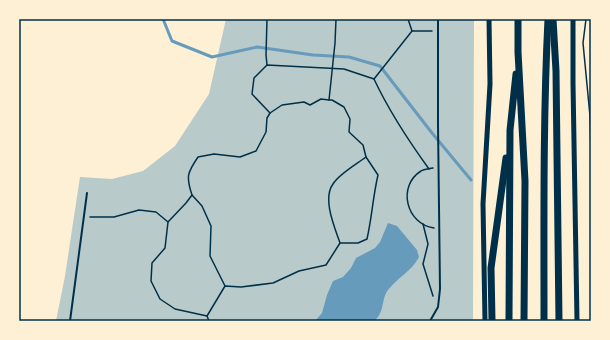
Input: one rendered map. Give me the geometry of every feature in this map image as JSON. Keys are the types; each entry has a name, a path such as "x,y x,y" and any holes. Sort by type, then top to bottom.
{"highway":[{"path":"518,19 518,52 525,181 524,321"},
{"path":"544,321 545,78 548,19"},
{"path":"553,19 556,71"},
{"path":"557,19 556,71 560,321"},
{"path":"492,321 491,268 510,130 518,52"},
{"path":"509,321 510,130"}],"street":[{"path":"485,321 483,204 490,84 489,19"},
{"path":"573,19 577,321"}],"lane":[{"path":"430,321 438,307 440,289 438,19"},
{"path":"70,321 87,193"}],"path":[{"path":"267,19 267,65"},
{"path":"329,100 336,19"},
{"path":"408,19 412,31"},
{"path":"586,19 583,43 590,116 591,154"},
{"path":"412,31 438,31"},
{"path":"374,79 412,31"},
{"path":"270,112 252,94 254,78 267,65 344,69 374,79 381,95 408,140 429,169"},
{"path":"225,286 210,256 211,226 202,206 192,195 188,181 190,168 198,157 214,154 240,157 256,151 266,132 267,118 270,112 282,105 304,102 310,105 321,99 332,100 344,107 350,119 349,132 363,145 366,157 378,175 374,189 370,222 366,238 358,243 340,243"},
{"path":"590,116 591,108"},
{"path":"225,286 240,287 273,282 299,270 326,265 340,243 328,202 332,185 366,157"},
{"path":"439,167 422,170 410,181 407,193 408,206 417,220 429,227 440,229"},
{"path":"192,195 168,222 165,248 152,263 151,280 160,299 175,309 207,316"},
{"path":"84,217 114,217 139,210 156,212 168,222"},
{"path":"424,224 428,244 423,264 434,297"},
{"path":"207,316 225,286"},
{"path":"207,316 209,321"}],"shaded area":[{"path":"226,19 474,19 473,321 56,321 65,276 80,177 112,179 143,171 175,146 209,94"}],"water":[{"path":"388,223 397,226 417,250 419,257 412,267 388,290 384,298 380,314 374,321 315,321 322,313 333,281 343,277 351,268 356,258 375,248 380,242"}],"waterway":[{"path":"163,19 172,41 212,57 257,47 313,55 349,57 380,66 471,180"}]}
